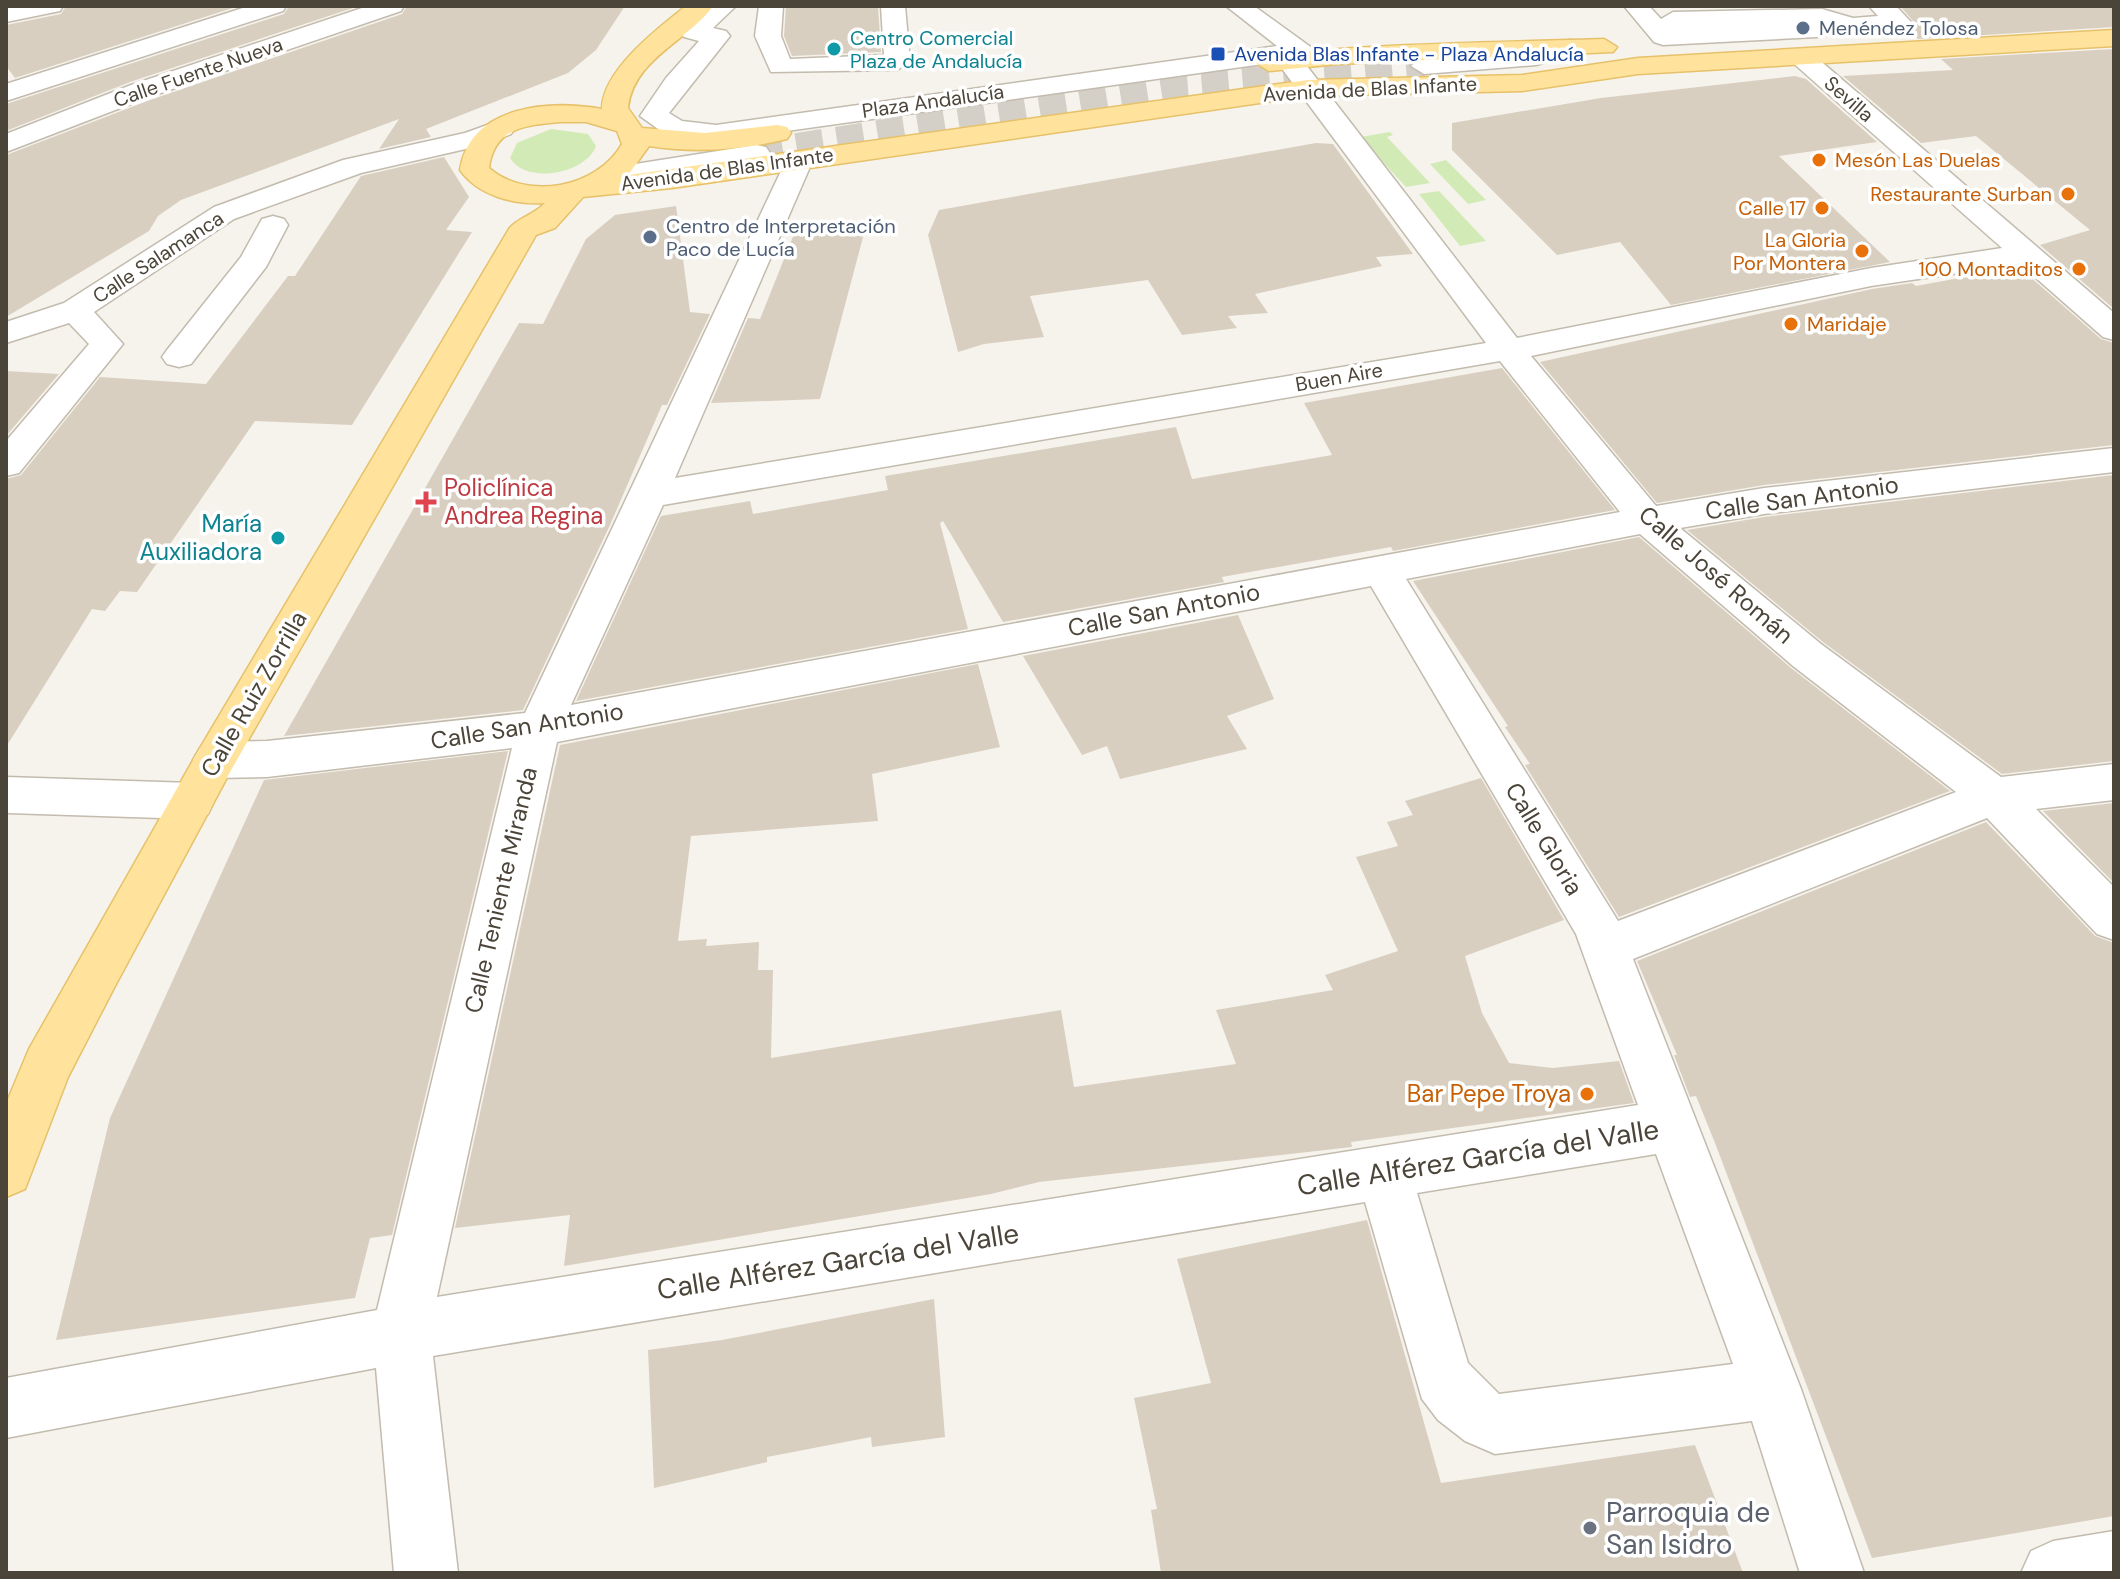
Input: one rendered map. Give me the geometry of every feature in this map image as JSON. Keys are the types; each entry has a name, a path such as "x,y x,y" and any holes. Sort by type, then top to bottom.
{"main road":[{"path":"524,229 515,219 517,208 510,192 493,187 474,170 478,148 501,128 559,112 580,100 658,19 675,6"},
{"path":"583,187 625,165 631,138 613,102 618,90 653,48 701,6"},
{"name":"Avenida de Blas Infante","path":"559,112 598,113 631,138 704,143 1298,74 1570,48 2104,25"},
{"name":"Avenida de Blas Infante","path":"510,192 530,195 1298,74 1522,83 1638,66 1801,57 2104,25"},
{"name":"Calle Ruiz Zorrilla","path":"6,1170 47,1066 192,801 524,229 544,222 583,187"}],"street":[{"path":"6,15 51,6"},
{"path":"6,93 274,6"},
{"name":"Calle Fuente Nueva","path":"6,144 347,12 392,6"},
{"name":"Plaza Andalucía","path":"724,6 693,32 717,36 675,84 654,116 675,128 716,133 1254,55 1303,53 1238,6"},
{"name":"Plaza Andalucía","path":"771,6 768,36 780,67 897,62 893,6"},
{"path":"1617,6 1648,45"},
{"path":"1636,6 1663,37 1817,30 1812,27 1695,33 1673,19 1822,16 1851,26 1899,22 1881,6"},
{"path":"1749,23 1814,23 1854,36"},
{"path":"1424,66 1536,57 1570,48"},
{"name":"Sevilla","path":"1801,57 2114,330"},
{"name":"Calle José Román","path":"1298,74 1508,349 1647,520 1807,655 1994,796 2114,919"},
{"name":"Calle Salamanca","path":"6,333 42,324 75,310 224,213 340,170 473,139 501,128"},
{"path":"631,138 649,159 704,161 777,157"},
{"name":"Calle Salamanca","path":"402,154 474,170"},
{"name":"Calle Teniente Miranda","path":"426,1573 401,1332 539,728 649,495 777,157"},
{"path":"583,187 704,161"},
{"path":"179,357 255,260 273,225 297,196 340,170"},
{"path":"224,213 245,212 273,225"},
{"name":"Buen Aire","path":"649,495 1508,349 1871,277 2027,254"},
{"path":"6,464 107,344 75,310"},
{"name":"Calle San Antonio","path":"215,760 267,759 539,728 1647,520 1764,501 2114,460"},
{"name":"Calle Gloria","path":"1381,570 1597,926 1771,1389 1832,1573"},
{"path":"1605,948 1994,796 2114,782"},
{"path":"8,795 192,801"},
{"name":"Calle Alférez García del Valle","path":"6,1408 352,1346 401,1332 1672,1125"},
{"path":"1384,1172 1443,1378 1456,1399 1475,1414 1495,1424 1771,1389"},
{"path":"2053,1573 2114,1563"}],"green space":[{"path":"551,129 588,134 596,146 581,163 555,173 529,171 510,158 517,143"},
{"path":"1390,132 1393,135 1387,137 1430,183 1406,187 1360,137"},
{"path":"1446,160 1486,200 1468,204 1430,164"},
{"path":"1439,191 1486,241 1460,246 1419,194"}],"building":[{"path":"66,6 239,6 15,78 6,66 6,25 61,14"},
{"path":"289,6 359,6 130,82 6,131 6,104 284,14"},
{"path":"407,6 625,6 596,50 568,73 426,129 431,137 379,149 399,119 181,200 158,216 149,231 6,317 6,155 150,100 402,14"},
{"name":"Centro Comercial Plaza de Andalucía","path":"786,6 878,6 881,52 792,56 784,36"},
{"path":"1900,6 2114,6 2114,27 1918,39 1907,29 1914,22"},
{"path":"2114,49 2114,309 2040,245 2090,230 1976,136 1921,143 1843,76 1953,70 1941,59"},
{"path":"1795,76 1806,79 1877,142 1779,156 1890,262 1671,305 1620,242 1557,255 1452,150 1452,123 1601,98"},
{"path":"1316,143 1333,144 1413,254 1376,257 1382,266 1255,294 1268,313 1228,316 1237,328 1182,335 1148,280 1030,296 1044,337 984,344 958,352 928,235 939,210"},
{"path":"444,157 469,197 446,230 472,232 352,425 255,421 137,592 120,591 105,611 92,609 6,747 6,479 21,475 100,377 206,384 288,276 295,276 361,176"},
{"path":"676,206 690,312 710,314 667,405 662,405 610,525 523,710 284,736 519,323 543,324 586,239 615,215"},
{"path":"866,226 820,399 711,403 748,318 760,319 794,234"},
{"path":"2019,267 2101,339 2114,343 2114,445 1764,485 1657,503 1540,362 1872,289 1912,283 1916,286"},
{"path":"1502,368 1615,510 1393,551 1391,547 1222,577 1224,582 1003,622 943,521 940,523 968,629 576,701 661,516 750,501 753,514 888,490 885,476 1176,427 1192,479 1332,455 1304,403"},
{"path":"6,371 59,374 6,436"},
{"path":"2114,475 2114,761 2002,774 1823,642 1687,530 1764,517"},
{"path":"1639,537 1791,668 1950,791 1619,917 1525,765 1530,764 1505,727 1508,726 1413,581"},
{"path":"1238,615 1274,699 1227,716 1247,749 1120,779 1107,746 1082,755 1023,656"},
{"path":"978,664 1000,747 872,774 878,821 691,836 678,941 707,939 706,946 759,942 758,970 773,970 771,1058 1061,1010 1074,1087 1236,1064 1216,1010 1333,990 1325,975 1398,951 1356,857 1398,846 1387,822 1413,815 1405,801 1481,778 1564,920 1465,956 1482,1013 1509,1063 1553,1068 1619,1061 1634,1103 1351,1142 1352,1147 1039,1182 991,1194 564,1266 570,1215 455,1228 560,745"},
{"path":"508,751 392,1235 370,1238 355,1298 56,1340 110,1118 264,780"},
{"path":"2114,803 2114,883 2043,811"},
{"path":"1986,822 2095,936 2114,943 2114,1516 1872,1558 1715,1143 1696,1096 1690,1097 1674,1055 1677,1055 1637,961"},
{"path":"1367,1220 1441,1483 1695,1445 1743,1573 1161,1573 1151,1510 1157,1509 1134,1398 1211,1383 1177,1259"},
{"path":"934,1299 945,1437 872,1447 871,1437 767,1457 767,1462 654,1488 648,1350 722,1340"}],"tunnel":[{"path":"756,153 1175,87 1424,66"}],"place":[{"name":"Menéndez Tolosa","path":"1803,28"},
{"name":"Centro Comercial Plaza de Andalucía","path":"834,49"},
{"name":"Avenida Blas Infante - Plaza Andalucía","path":"1218,54"},
{"name":"Mesón Las Duelas","path":"1819,160"},
{"name":"Restaurante Surban","path":"2068,194"},
{"name":"Calle 17","path":"1822,208"},
{"name":"Centro de Interpretación Paco de Lucía","path":"650,237"},
{"name":"La Gloria Por Montera","path":"1862,251"},
{"name":"100 Montaditos","path":"2079,269"},
{"name":"Maridaje","path":"1791,324"},
{"name":"Policlínica Andrea Regina","path":"426,502"},
{"name":"María Auxiliadora","path":"278,538"},
{"name":"Bar Pepe Troya","path":"1587,1094"},
{"name":"Parroquia de San Isidro","path":"1590,1528"}]}
